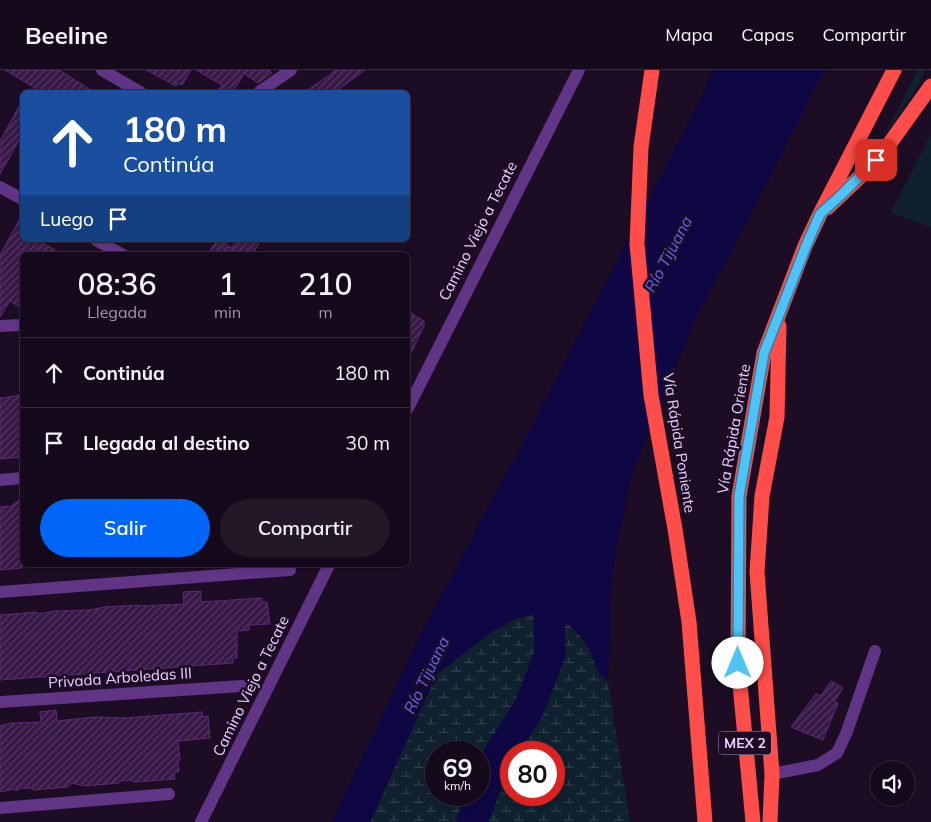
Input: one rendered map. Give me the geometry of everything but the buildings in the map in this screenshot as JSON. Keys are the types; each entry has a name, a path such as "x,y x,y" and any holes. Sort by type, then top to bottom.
{"highway":[{"name":"Vía Rápida Poniente","path":"652,70 641,147 637,244 651,395 675,529 689,622 705,822"},
{"name":"Vía Rápida Oriente","path":"753,822 738,663 739,496 764,353 820,214 894,70"},
{"path":"820,214 854,183 884,150 931,86"},
{"path":"770,822 772,774 758,572 762,496 777,417 779,315"}],"street":[{"path":"102,70 137,90"},
{"path":"262,90 291,70"},
{"name":"Camino Viejo a Tecate","path":"410,399 413,385 579,70"},
{"path":"0,187 20,198"},
{"path":"100,242 118,252"},
{"path":"0,326 20,325"},
{"path":"0,480 20,478"},
{"name":"Camino Viejo a Tecate","path":"201,822 328,567"},
{"path":"0,592 290,570"},
{"path":"772,774 818,765 837,753 846,734 874,651"},
{"name":"Privada Arboledas III","path":"0,702 242,686"},
{"path":"0,808 169,794"}],"green space":[{"path":"918,70 926,70 915,91 880,143"},
{"path":"931,134 931,227 891,213"},
{"path":"549,612 561,619 582,638 590,650 598,670 608,681 630,822 370,822 437,674 493,631 517,618"}],"water":[{"path":"714,70 825,70 693,325 632,473 611,583 608,681 598,670 590,650 582,638 561,619 549,612 517,618 493,631 437,674 370,822 332,822 419,637 539,412"}],"waterway":[{"name":"Río Tijuana","path":"472,822 495,761 529,708 550,654 551,569"}],"route":[{"path":"738,663 739,496 764,353 820,214 876,160"}]}
